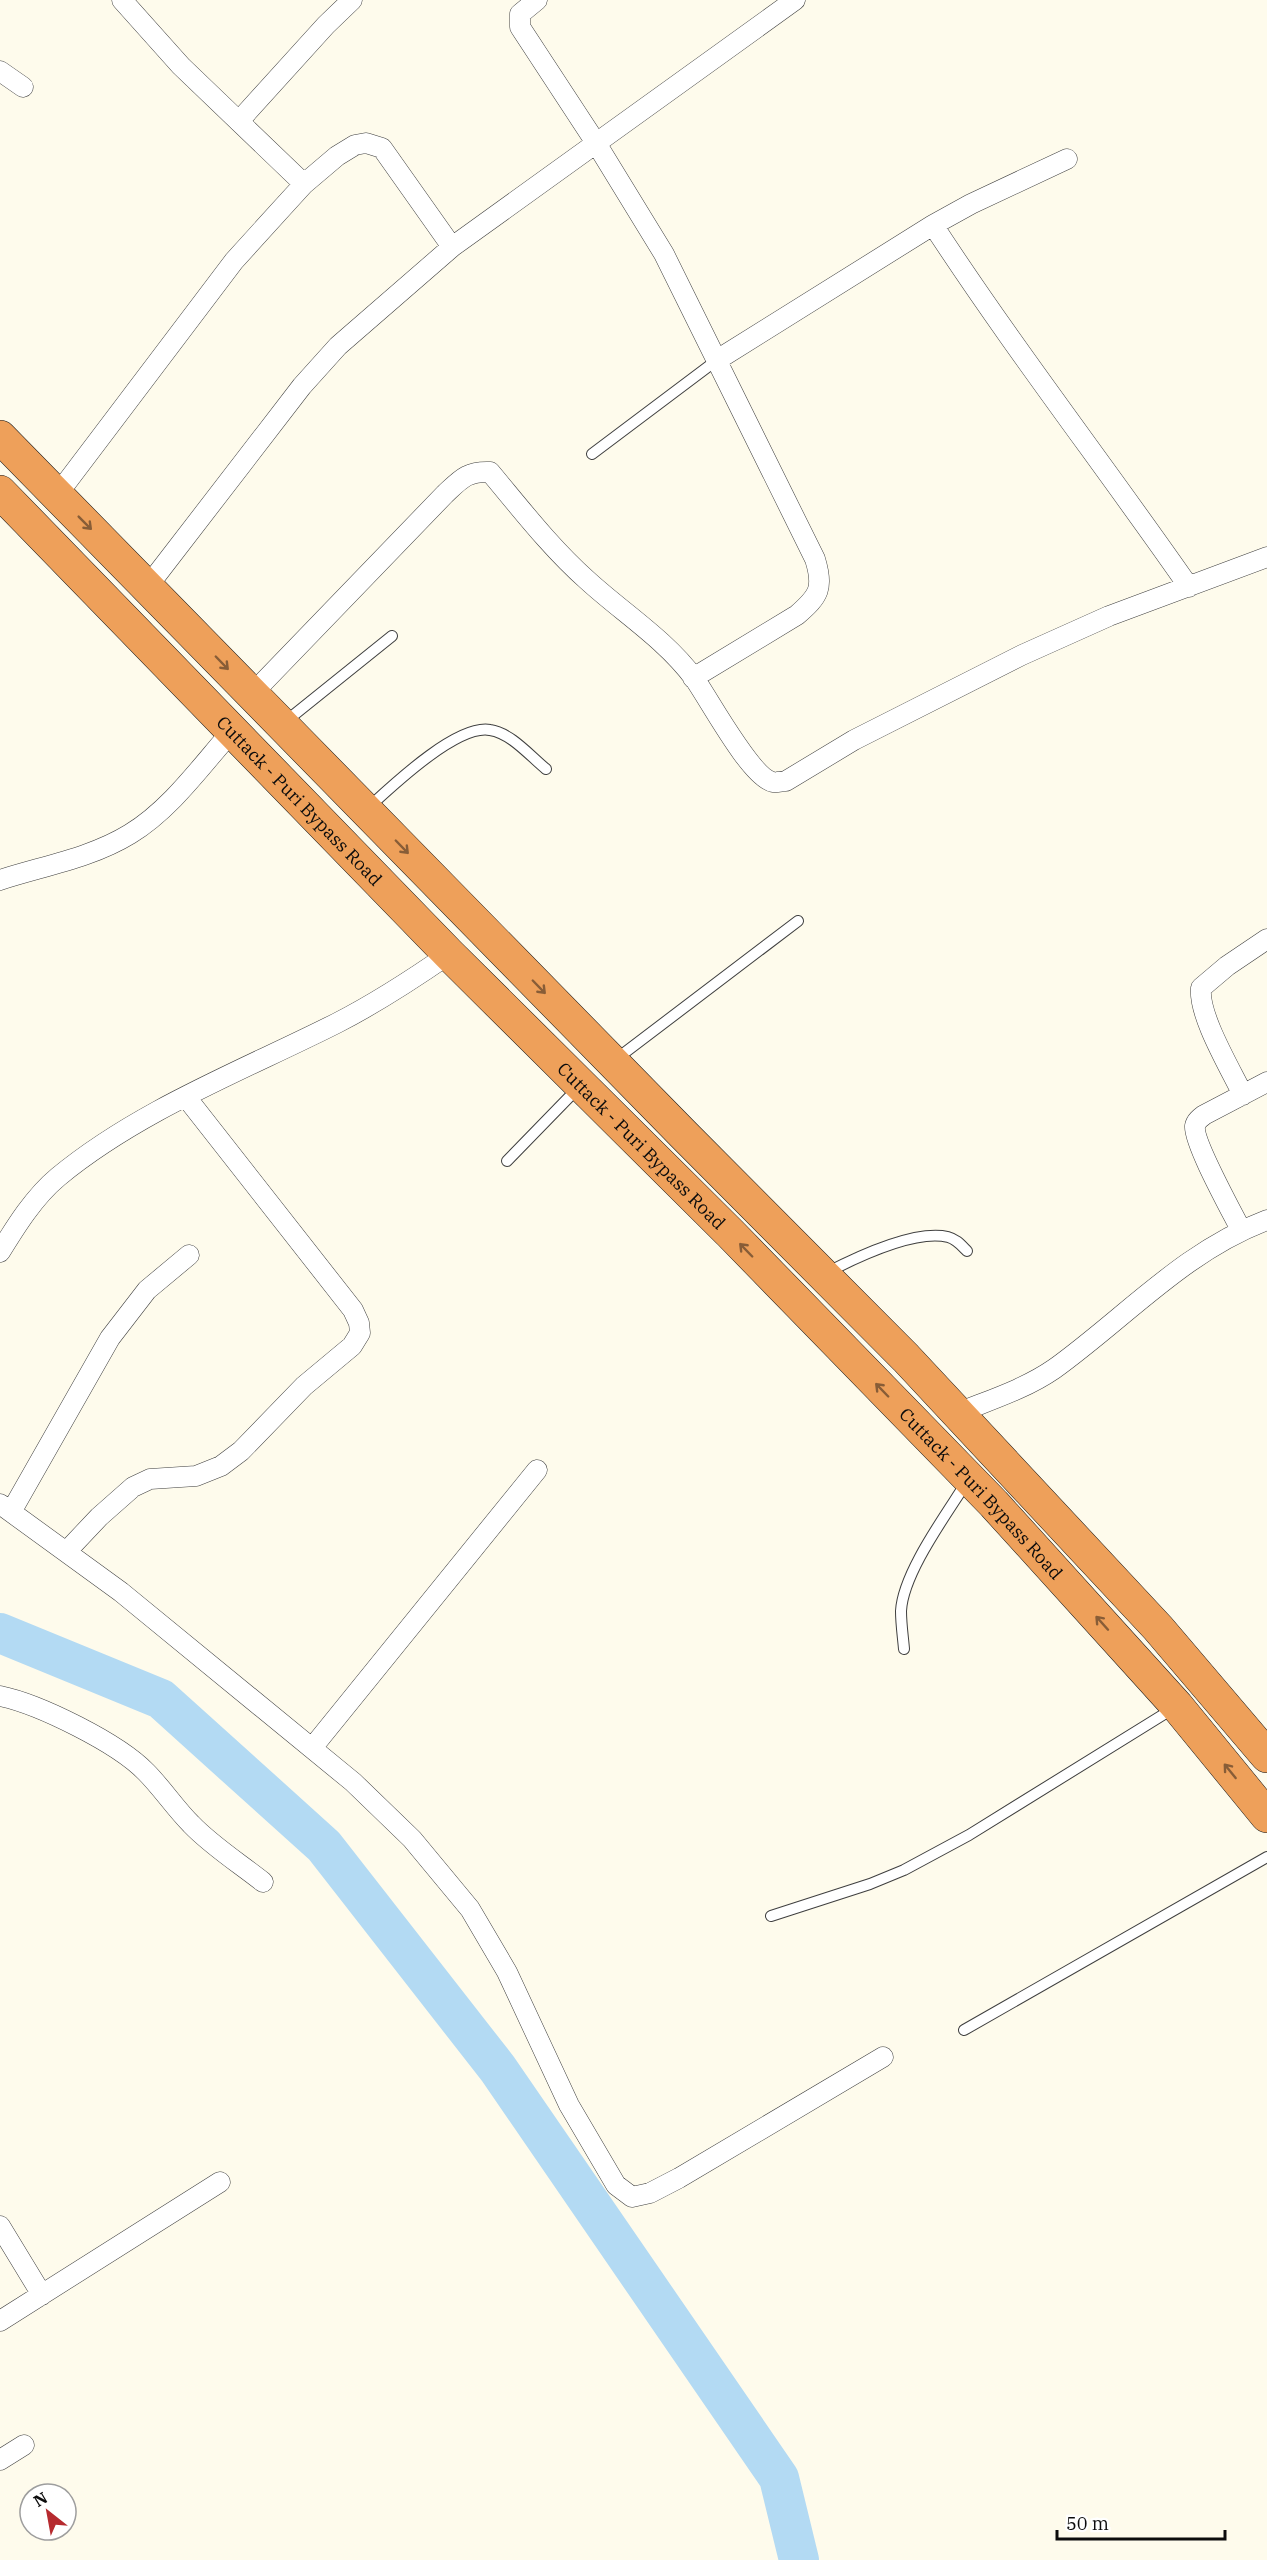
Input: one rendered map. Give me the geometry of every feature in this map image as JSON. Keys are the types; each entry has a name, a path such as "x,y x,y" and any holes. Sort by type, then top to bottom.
{"highway":[{"name":"Cuttack - Puri Bypass Road","path":"0,437 958,1413 1158,1628 1267,1756"},
{"name":"Cuttack - Puri Bypass Road","path":"0,492 449,954 731,1234 969,1479 1177,1706 1267,1816"}],"street":[{"path":"122,0 180,66 304,184"},
{"path":"239,122 326,25 352,0"},
{"path":"537,0 520,14 520,27 596,143 664,254 815,559 820,576 819,591 812,602 797,615 693,678"},
{"path":"148,586 296,394 338,346 452,247 795,0"},
{"path":"0,71 23,87"},
{"path":"57,495 234,261 304,184 337,156 366,143 382,148 452,247"},
{"path":"717,360 933,225 1067,159"},
{"path":"933,225 1017,349 1105,467 1189,587"},
{"path":"252,694 445,494 460,479 474,471 490,472 542,534 586,579 676,656 750,765 773,783 786,781 854,740 1022,655 1109,616 1267,557"},
{"path":"0,880 100,849 129,834 154,817 233,730"},
{"path":"1243,1095 1206,1017 1200,999 1201,988 1227,966 1267,939"},
{"path":"0,1252 20,1218 56,1178 105,1142 186,1097 337,1023 386,996 449,954"},
{"path":"1240,1230 1200,1146 1195,1128 1197,1121 1204,1115 1267,1082"},
{"path":"66,1552 99,1516 133,1487 150,1479 196,1476 221,1466 241,1451 304,1386 352,1346 360,1333 359,1323 353,1310 186,1097"},
{"path":"958,1413 1030,1383 1053,1369 1182,1266 1240,1230 1267,1220"},
{"path":"189,1255 147,1290 110,1338 5,1508 121,1592 353,1782 412,1839 470,1909 507,1972 569,2105 616,2185 632,2196 650,2193 678,2178 883,2057"},
{"path":"312,1748 537,1470"},
{"path":"0,1696 56,1715 123,1754 144,1770 192,1825 263,1882"},
{"path":"0,2321 220,2182"},
{"path":"0,2226 42,2295"},
{"path":"0,2460 24,2445"}],"lane":[{"path":"591,454 717,360"},
{"path":"282,724 392,636"},
{"path":"365,810 414,767 470,732 489,729 506,736 546,769"},
{"path":"613,1062 798,921"},
{"path":"507,1161 581,1085"},
{"path":"823,1274 865,1253 902,1241 946,1237 957,1241 967,1251"},
{"path":"904,1649 901,1609 909,1581 928,1544 969,1479"},
{"path":"771,1916 870,1884 904,1870 969,1835 1177,1706"},
{"path":"964,2030 1267,1857"}],"waterway":[{"path":"0,1633 161,1699 324,1846 498,2069 779,2478 799,2560"}]}
